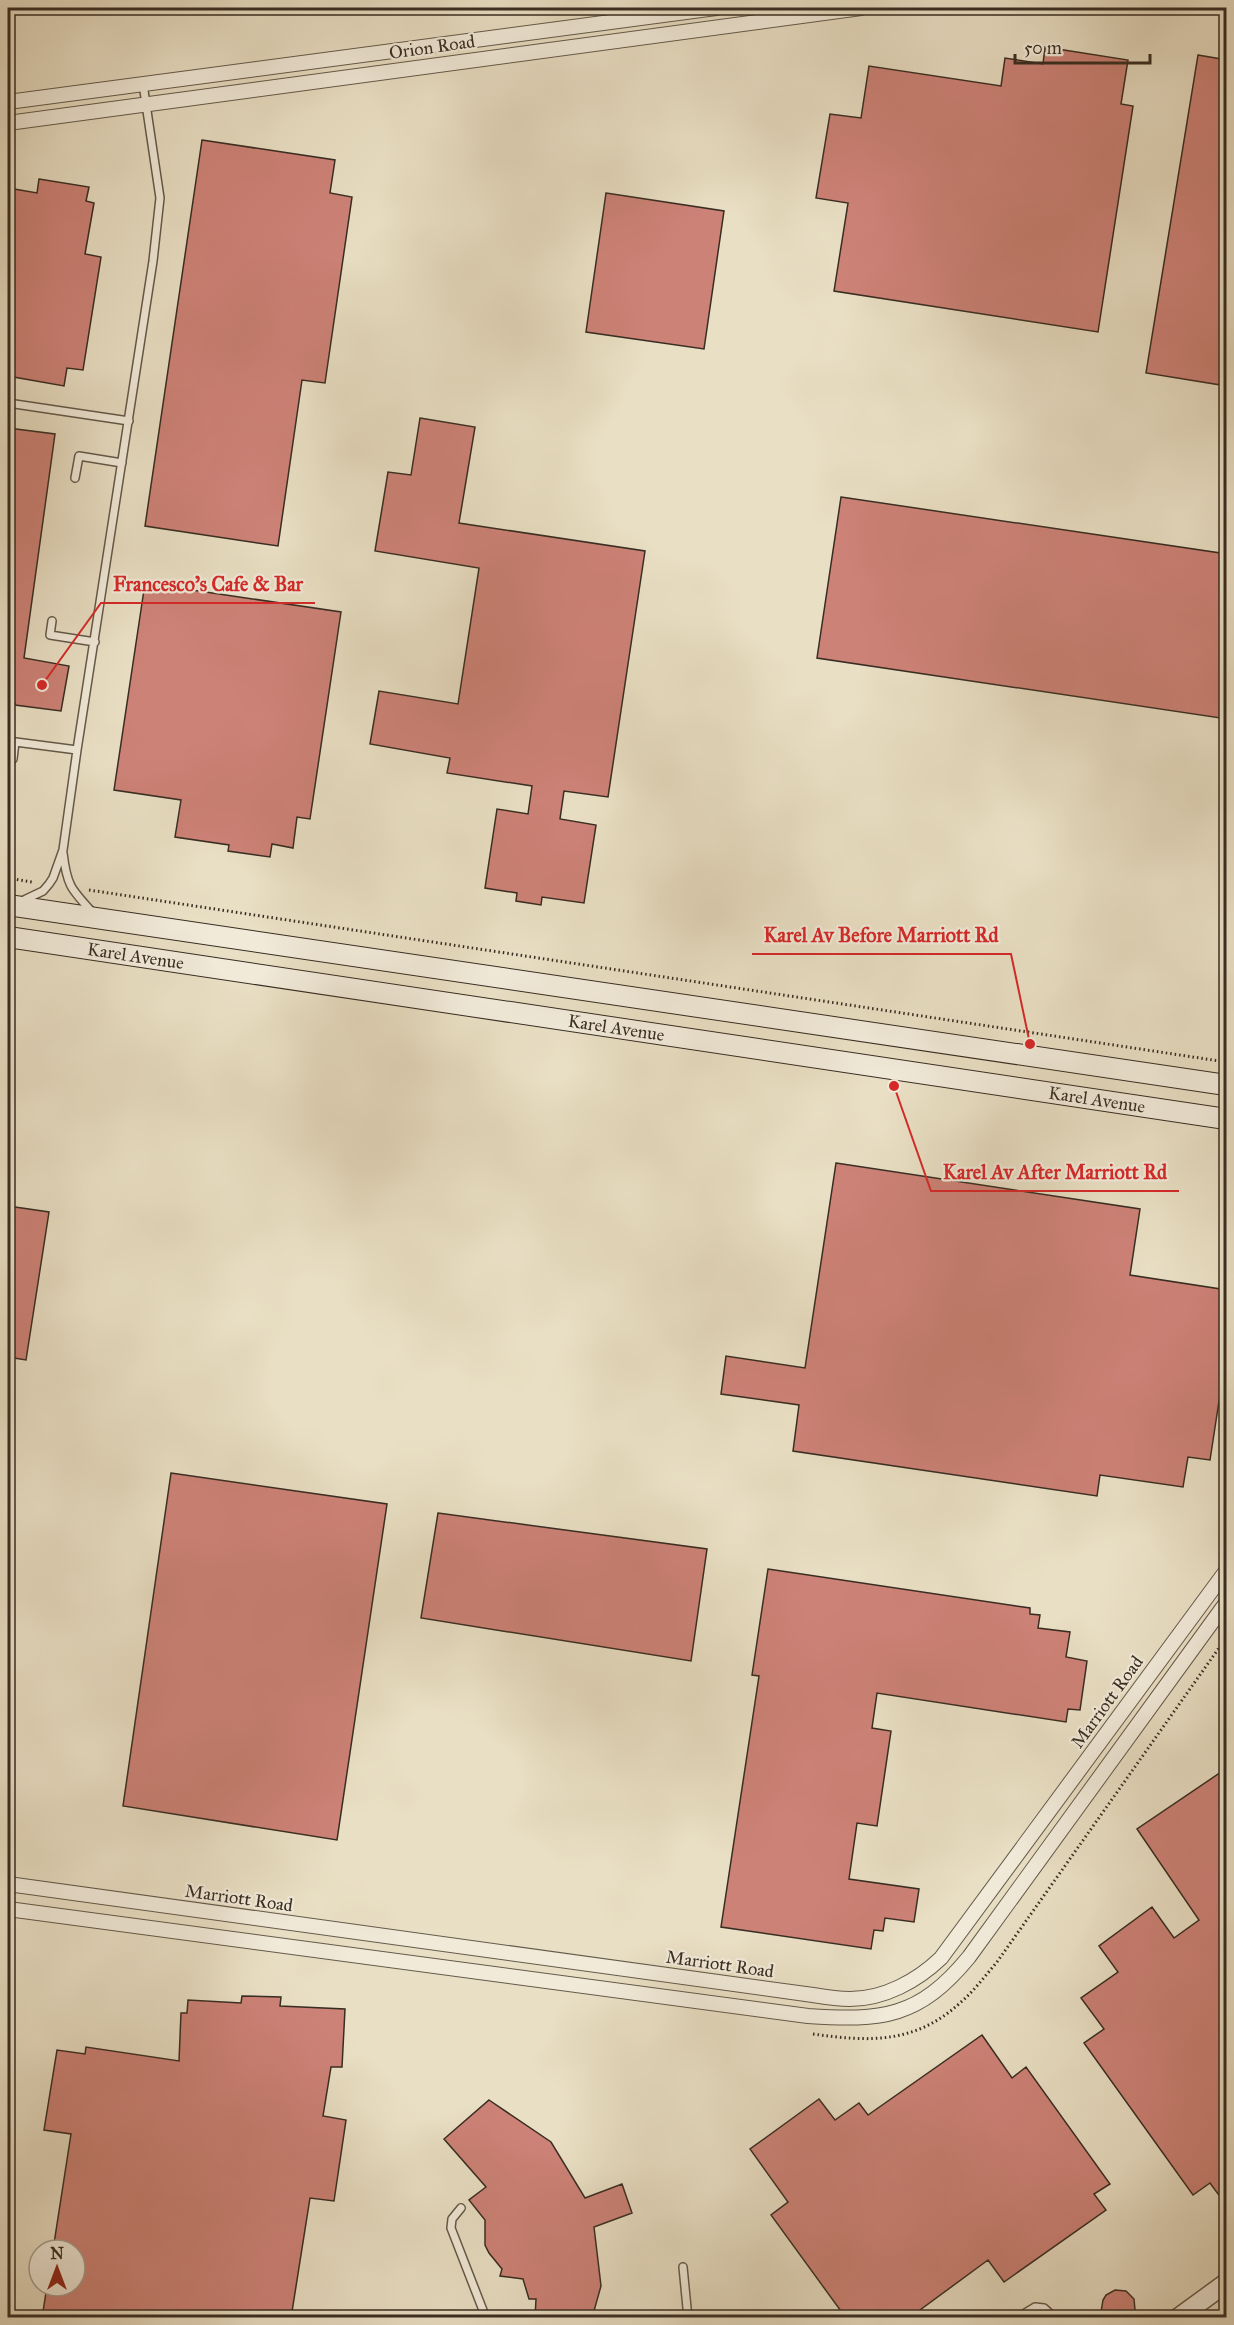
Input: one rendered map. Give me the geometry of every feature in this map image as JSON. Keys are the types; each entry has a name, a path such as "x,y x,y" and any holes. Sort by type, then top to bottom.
{"main road":[{"name":"Karel Avenue","path":"10,906 1227,1085"},
{"name":"Karel Avenue","path":"8,937 1227,1119"}],"street":[{"name":"Orion Road","path":"8,102 716,8"},
{"name":"Orion Road","path":"8,123 861,8"},
{"name":"Marriott Road","path":"8,1884 813,1995 849,1999 881,1994 921,1974 941,1958 1227,1571"},
{"path":"8,1909 808,2016 852,2019 898,2013 943,1986 969,1957 1227,1603"},
{"path":"1178,2318 1227,2283"}],"lane":[{"path":"10,906 43,891 53,878 63,850 76,750 95,642 153,261 160,198 143,84"},
{"path":"8,403 129,421"},
{"path":"75,478 79,456 122,463"},
{"path":"52,621 50,635 95,642"},
{"path":"13,759 11,742 76,750"},
{"path":"63,850 66,878 99,919"},
{"path":"461,2208 452,2219 451,2228 486,2318"},
{"path":"684,2267 688,2318"},
{"path":"1017,2318 1035,2307 1044,2308 1055,2318"}],"path":[{"path":"8,878 49,884"},
{"path":"71,887 1227,1062"},
{"path":"807,2033 855,2040 890,2038 919,2030 943,2018 962,2002 997,1962 1227,1638"}],"building":[{"path":"1045,47 1128,60 1121,104 1133,106 1098,332 834,291 848,203 816,198 830,114 861,118 869,66 1001,86 1005,58 1043,64"},
{"path":"1198,55 1227,60 1227,386 1146,373"},
{"path":"202,140 335,160 330,193 352,197 325,383 302,380 278,546 145,526"},
{"path":"39,179 89,187 86,201 94,203 85,254 101,257 83,370 67,368 64,386 8,376 8,188 37,193"},
{"path":"606,193 724,211 704,349 586,332"},
{"path":"420,418 475,427 459,523 645,551 608,797 564,791 560,819 596,825 584,903 542,897 541,905 516,901 517,893 485,888 497,809 528,814 532,786 447,773 450,758 370,744 379,691 458,704 479,568 375,551 388,472 411,475"},
{"path":"8,428 55,434 24,658 69,666 61,711 15,705 8,701"},
{"path":"841,497 1227,554 1227,719 817,658"},
{"path":"145,583 341,612 310,819 297,817 293,848 272,844 270,857 228,851 229,845 175,837 181,800 114,790"},
{"path":"836,1163 1140,1209 1130,1275 1227,1290 1227,1349 1210,1460 1188,1457 1183,1487 1100,1475 1097,1496 793,1451 799,1405 721,1394 726,1356 805,1368"},
{"path":"8,1206 49,1212 26,1360 8,1357"},
{"path":"171,1473 387,1504 337,1840 123,1806"},
{"path":"438,1513 707,1549 691,1661 421,1618"},
{"path":"768,1569 1030,1608 1030,1614 1040,1615 1038,1628 1070,1632 1066,1657 1087,1661 1080,1710 1068,1709 1066,1722 877,1693 872,1728 891,1731 877,1826 857,1823 849,1879 919,1889 914,1922 885,1918 883,1931 874,1930 871,1949 721,1927 759,1676 752,1675"},
{"path":"1227,1768 1227,2206 1210,2183 1193,2195 1084,2043 1104,2029 1081,1998 1118,1972 1099,1946 1152,1907 1174,1938 1199,1920 1137,1829"},
{"path":"242,1996 281,1997 280,2006 345,2009 342,2067 331,2067 323,2116 346,2120 334,2201 310,2198 291,2318 42,2318 45,2298 87,2298 87,2238 55,2238 71,2134 44,2130 57,2050 85,2054 86,2047 179,2061 181,2013 187,2013 188,2000 241,2003"},
{"path":"982,2035 1012,2078 1026,2067 1110,2184 1094,2194 1106,2210 1004,2282 988,2260 909,2318 846,2318 771,2215 788,2202 750,2149 819,2099 835,2120 859,2103 868,2115"},
{"path":"489,2100 551,2142 585,2198 622,2184 632,2213 594,2227 601,2286 592,2318 535,2318 536,2299 529,2299 523,2279 500,2276 502,2269 485,2245 485,2220 469,2200 486,2187 444,2139"},
{"path":"1115,2290 1126,2291 1134,2299 1135,2310 1132,2318 1100,2318 1103,2300 1106,2295"}],"place":[{"name":"Francesco's Cafe & Bar","path":"42,685"},
{"name":"Karel Av Before Marriott Rd","path":"1030,1044"},
{"name":"Karel Av After Marriott Rd","path":"894,1086"}]}
